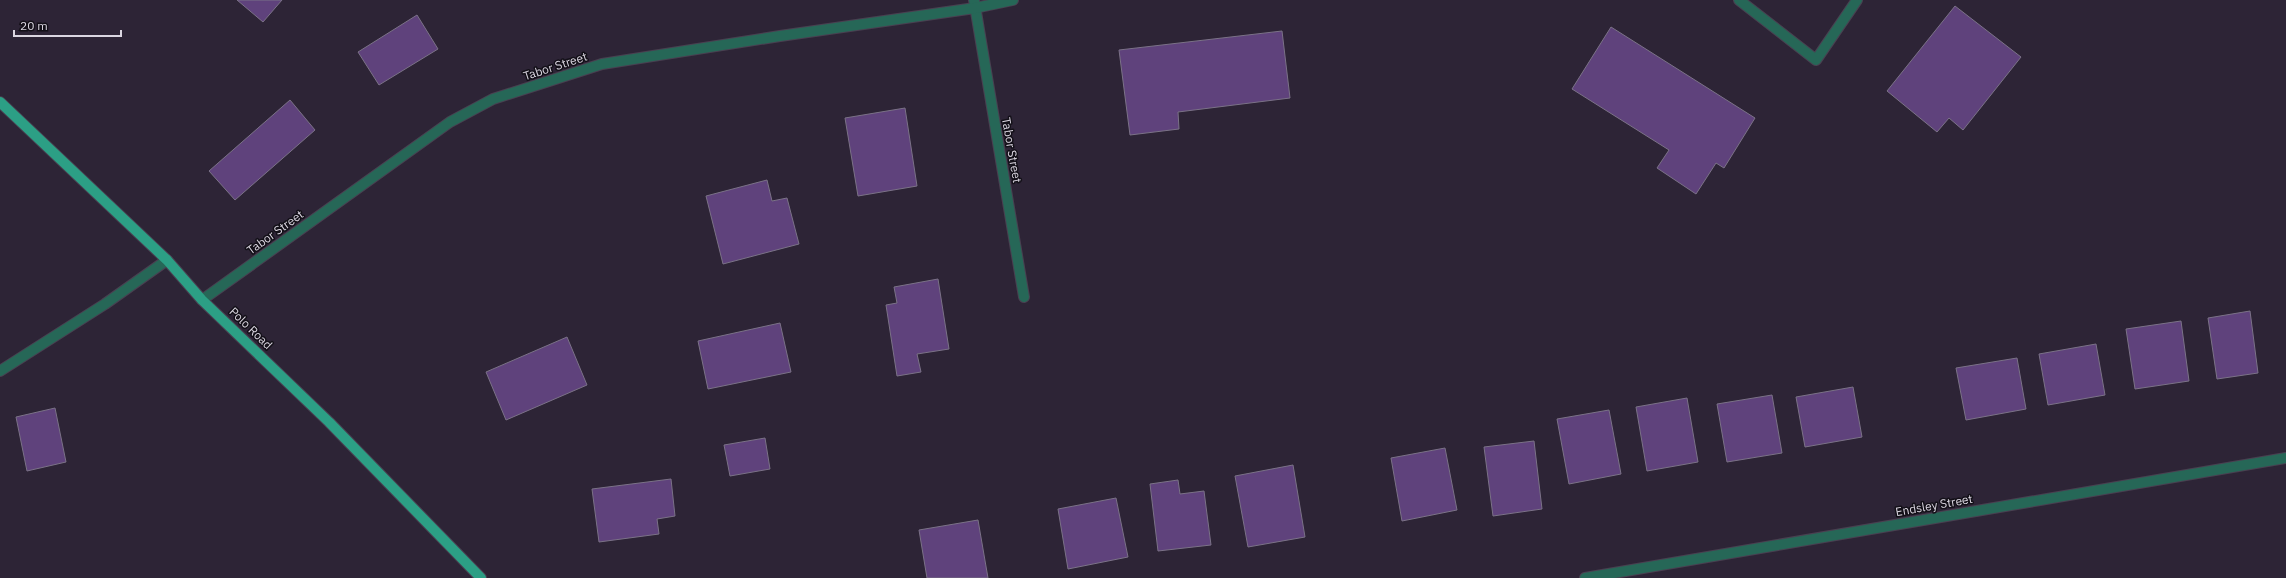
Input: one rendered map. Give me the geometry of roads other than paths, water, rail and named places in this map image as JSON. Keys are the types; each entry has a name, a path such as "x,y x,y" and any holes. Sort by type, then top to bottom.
{"main road":[{"name":"Polo Road","path":"0,102 167,260 202,300 323,417 481,578"}],"street":[{"path":"974,4 1013,0"},
{"path":"1739,0 1816,60 1857,0"},
{"name":"Tabor Street","path":"202,300 450,122 493,99 602,64 974,4 1024,297"},
{"path":"0,371 105,304 167,260"},
{"name":"Endsley Street","path":"1585,578 2286,458"}]}
